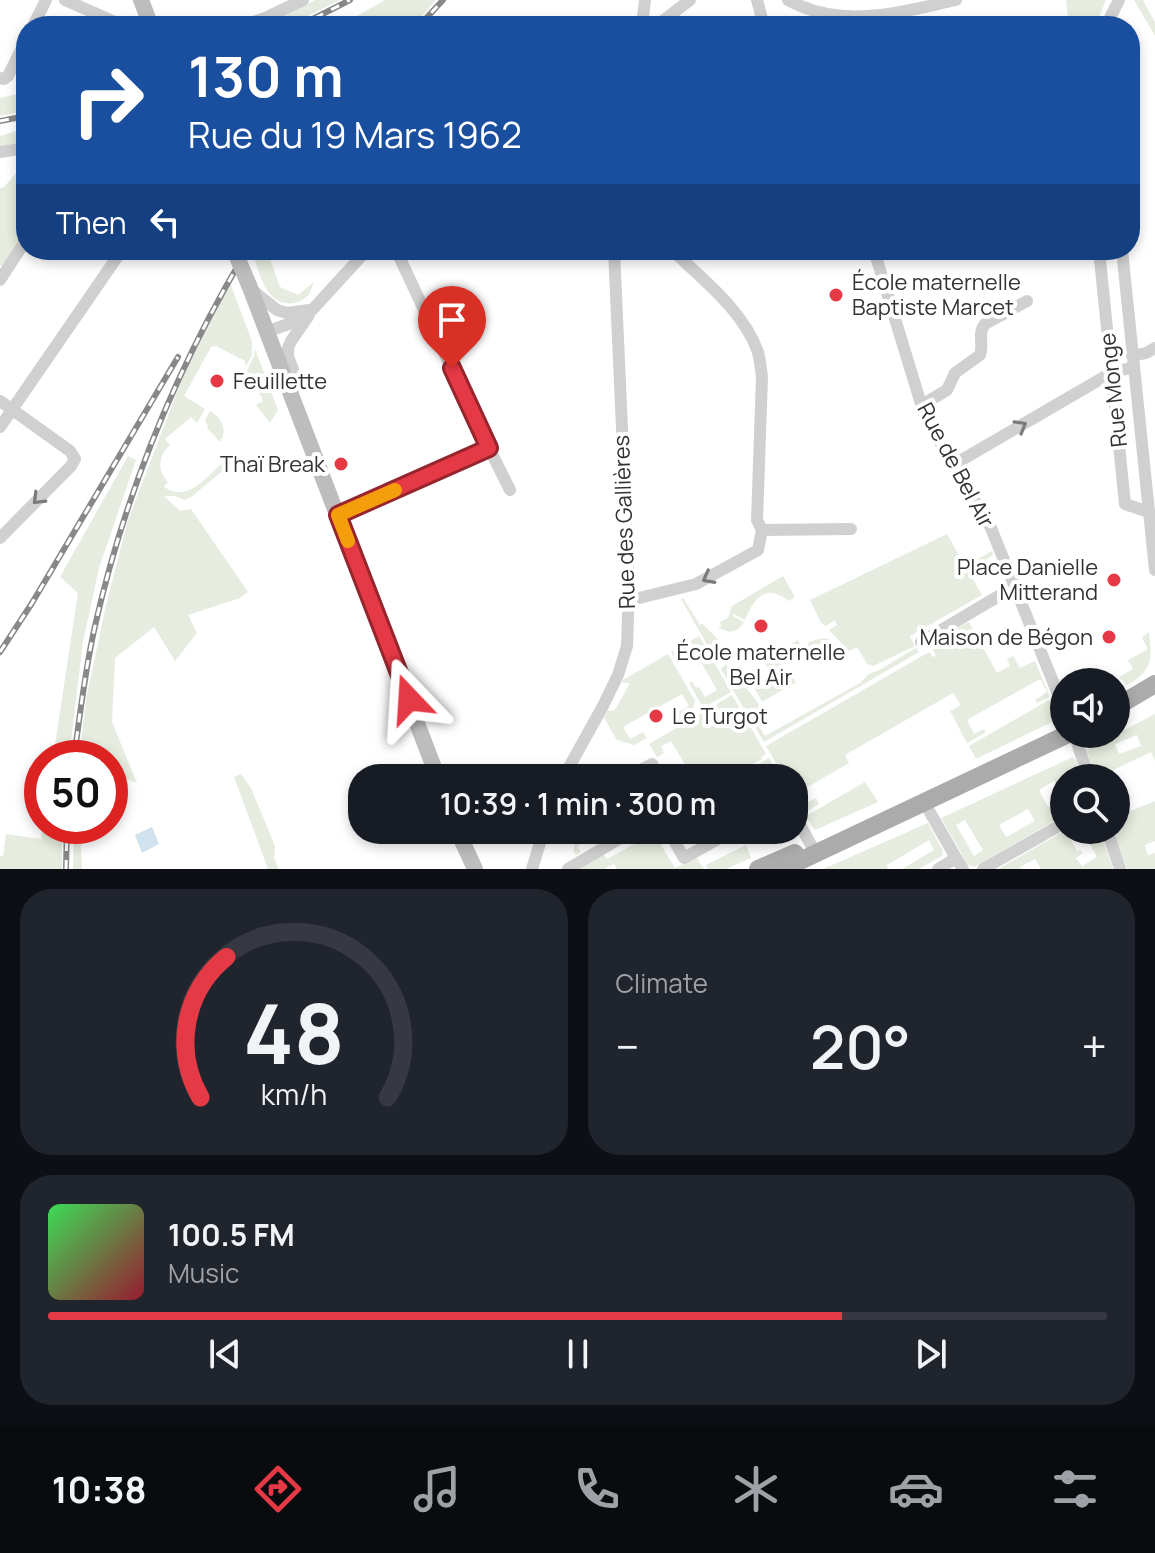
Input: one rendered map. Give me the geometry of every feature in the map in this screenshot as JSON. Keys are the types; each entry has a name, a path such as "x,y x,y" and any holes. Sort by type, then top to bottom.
{"main road":[{"path":"238,260 433,764"},
{"path":"1130,699 1155,684"},
{"path":"758,869 884,821 1050,744"},
{"path":"462,844 472,869"},
{"path":"783,869 814,850"}],"street":[{"path":"65,0 101,16"},
{"path":"269,16 303,0"},
{"path":"669,16 690,0"},
{"path":"788,0 810,10 843,16"},
{"path":"868,16 956,0"},
{"path":"0,78 8,76 16,60"},
{"path":"0,280 16,255"},
{"path":"0,427 115,260"},
{"path":"292,398 295,375 288,356 291,341 313,309 358,260"},
{"path":"401,260 510,490"},
{"name":"Rue des Gallières","path":"571,764 618,675 627,646 629,584 614,260"},
{"path":"627,601 696,584 758,550 762,530 757,520 762,377 759,355 746,327 682,260"},
{"name":"Rue de Bel Air","path":"877,260 925,417 991,528 1050,675"},
{"name":"Rue Monge","path":"1100,260 1125,504 1149,512"},
{"path":"1123,260 1155,570"},
{"path":"250,287 277,310 287,313 313,309"},
{"path":"922,405 947,390 955,373 980,355 980,336 985,324 1027,301"},
{"path":"266,332 297,321 313,309"},
{"path":"953,465 1111,373 1153,354"},
{"path":"0,401 70,451 75,459 0,538"},
{"path":"338,515 489,448"},
{"path":"762,530 851,529"},
{"path":"921,642 1014,587"},
{"path":"924,802 960,864 938,869"},
{"path":"983,869 1050,831"},
{"path":"808,839 814,850"},
{"path":"532,869 540,844"},
{"path":"568,869 610,844"},
{"path":"676,844 684,858 709,844"},
{"path":"1112,844 1120,869"}],"shaded area":[{"path":"315,0 340,0 307,16 281,16"},
{"path":"385,0 436,0 422,16 357,16"},
{"path":"1066,0 1106,0 1099,16 1068,16"},
{"path":"1134,0 1143,0 1155,22 1155,36"},
{"path":"16,94 16,113 0,116 0,98"},
{"path":"16,131 16,144 0,146 0,136"},
{"path":"16,173 16,251 5,268 0,265 0,188"},
{"path":"271,260 280,287 298,295 314,282 310,293 296,303 277,300 262,280 255,261"},
{"path":"230,283 252,341 252,355 246,366 245,361 216,346 211,347 184,396 205,409 197,423 191,417 165,439 170,445 161,459 161,468 168,482 164,487 181,492 196,487 222,463 226,468 185,500 164,496 180,511 191,509 248,592 240,598 188,615 197,633 175,661 154,627 115,658 112,722 119,740 81,740 86,699 106,605 128,520 182,379"},
{"path":"255,349 278,410 270,423 256,405 263,401 252,377 245,380 244,377"},
{"path":"210,411 222,425 224,433 220,442 207,428 205,420"},
{"path":"128,456 136,460 99,568 83,642 71,740 56,740 78,593 60,577"},
{"path":"947,534 965,566 992,551 993,555 968,571 982,595 910,636 915,646 873,666 867,664 857,647 849,651 829,630 837,625 835,620 826,626 821,623 810,600"},
{"path":"783,576 795,597 789,601 767,593 752,605 745,620 733,614 744,622 739,628 726,631 718,627 728,618 732,606"},
{"path":"683,598 700,625 703,624 726,648 725,659 717,662"},
{"path":"969,622 997,673 1010,666 1007,659 1013,656 1020,668 1035,661 1049,697 1037,703 1035,700 1047,692 1040,679 967,720 974,734 984,729 986,732 967,743 950,711 961,705 953,693 845,755 849,763 808,787 808,764 777,764 766,746 929,652 936,656 929,642"},
{"path":"1149,632 1149,663 1142,675 1130,683 1130,671 1133,669 1128,660 1148,649 1142,638"},
{"path":"699,636 731,692 703,708 689,683 692,681 696,688 699,687 705,697 717,690 690,643 678,650 682,657 676,660 671,652"},
{"path":"822,638 834,642 843,653 835,660 826,652 809,652 809,642"},
{"path":"798,640 804,652 770,671 763,660"},
{"path":"916,648 919,652 764,742 754,725 757,723 765,736"},
{"path":"668,654 695,701 692,711 676,721 673,715 689,706 682,694 623,727 630,739 643,732 647,738 634,745 617,740 604,718 608,711 615,710 630,683 622,683 623,680"},
{"path":"726,664 739,687 746,687 759,705 760,713 751,721 721,669"},
{"path":"787,668 796,682 762,702 754,687"},
{"path":"732,695 766,754 753,764 685,764 671,741 661,746 664,753 657,757 649,744"},
{"path":"1049,700 1050,723 976,759 969,746"},
{"path":"1155,714 1155,761 1151,752 1126,764 1091,764 1086,750 1090,748 1117,748 1119,754 1141,746 1137,735 1130,738 1130,727"},
{"path":"1073,757 1077,764 1058,764"},
{"path":"769,758 772,764 759,764"},
{"path":"128,761 137,783 128,780"},
{"path":"1050,768 1050,783 1039,790 1050,806 1050,823 974,867 968,865 941,818","holes":["1028,809 1035,821 1006,837 999,825","965,820 983,850 974,856 956,825"]},
{"path":"241,774 251,788 275,846 274,858 279,869 268,869 234,777"},
{"path":"865,782 878,802 815,830 808,815"},
{"path":"816,798 819,804 808,810 808,802"},
{"path":"1155,801 1155,841 1145,845 1148,855 1155,853 1155,869 1127,869 1118,844 1130,844 1130,811"},
{"path":"928,823 943,851 942,856 919,869 902,869 934,850 929,840 887,865 888,869 823,869"},
{"path":"6,834 24,837 24,844 62,844 62,869 0,869"},
{"path":"1050,839 1050,844 1073,844 1077,851 1083,853 1076,858 1082,866 1097,857 1090,844 1105,844 1113,869 1041,869 1035,859 1021,869 998,869"},
{"path":"74,844 81,844 82,869 73,869"},
{"path":"575,844 581,844 577,846 581,852 576,855 573,851"},
{"path":"634,844 660,844 675,868 696,857 704,869 617,869 614,864 604,869 582,869 580,866 603,854 607,859"},
{"path":"746,845 751,858 726,869 708,869 706,865"}],"water":[{"path":"152,827 159,844 142,853 135,835"}],"railway":[{"path":"319,16 350,0"},
{"path":"428,16 443,0"},
{"path":"0,121 16,118"},
{"path":"77,740 95,626 107,576 138,479 176,385 241,260"},
{"path":"0,652 178,357"},
{"path":"66,869 67,844"}],"slow traffic":[{"path":"348,541 338,515 395,490"}],"place":[{"name":"École maternelle Baptiste Marcet","path":"836,295"},
{"name":"Feuillette","path":"217,381"},
{"name":"Thaï Break","path":"341,464"},
{"name":"Place Danielle Mitterand","path":"1114,580"},
{"name":"École maternelle Bel Air","path":"761,626"},
{"name":"Maison de Bégon","path":"1109,637"},
{"name":"Le Turgot","path":"656,716"}],"route":[{"path":"409,699 338,515 489,448 452,368"}]}
